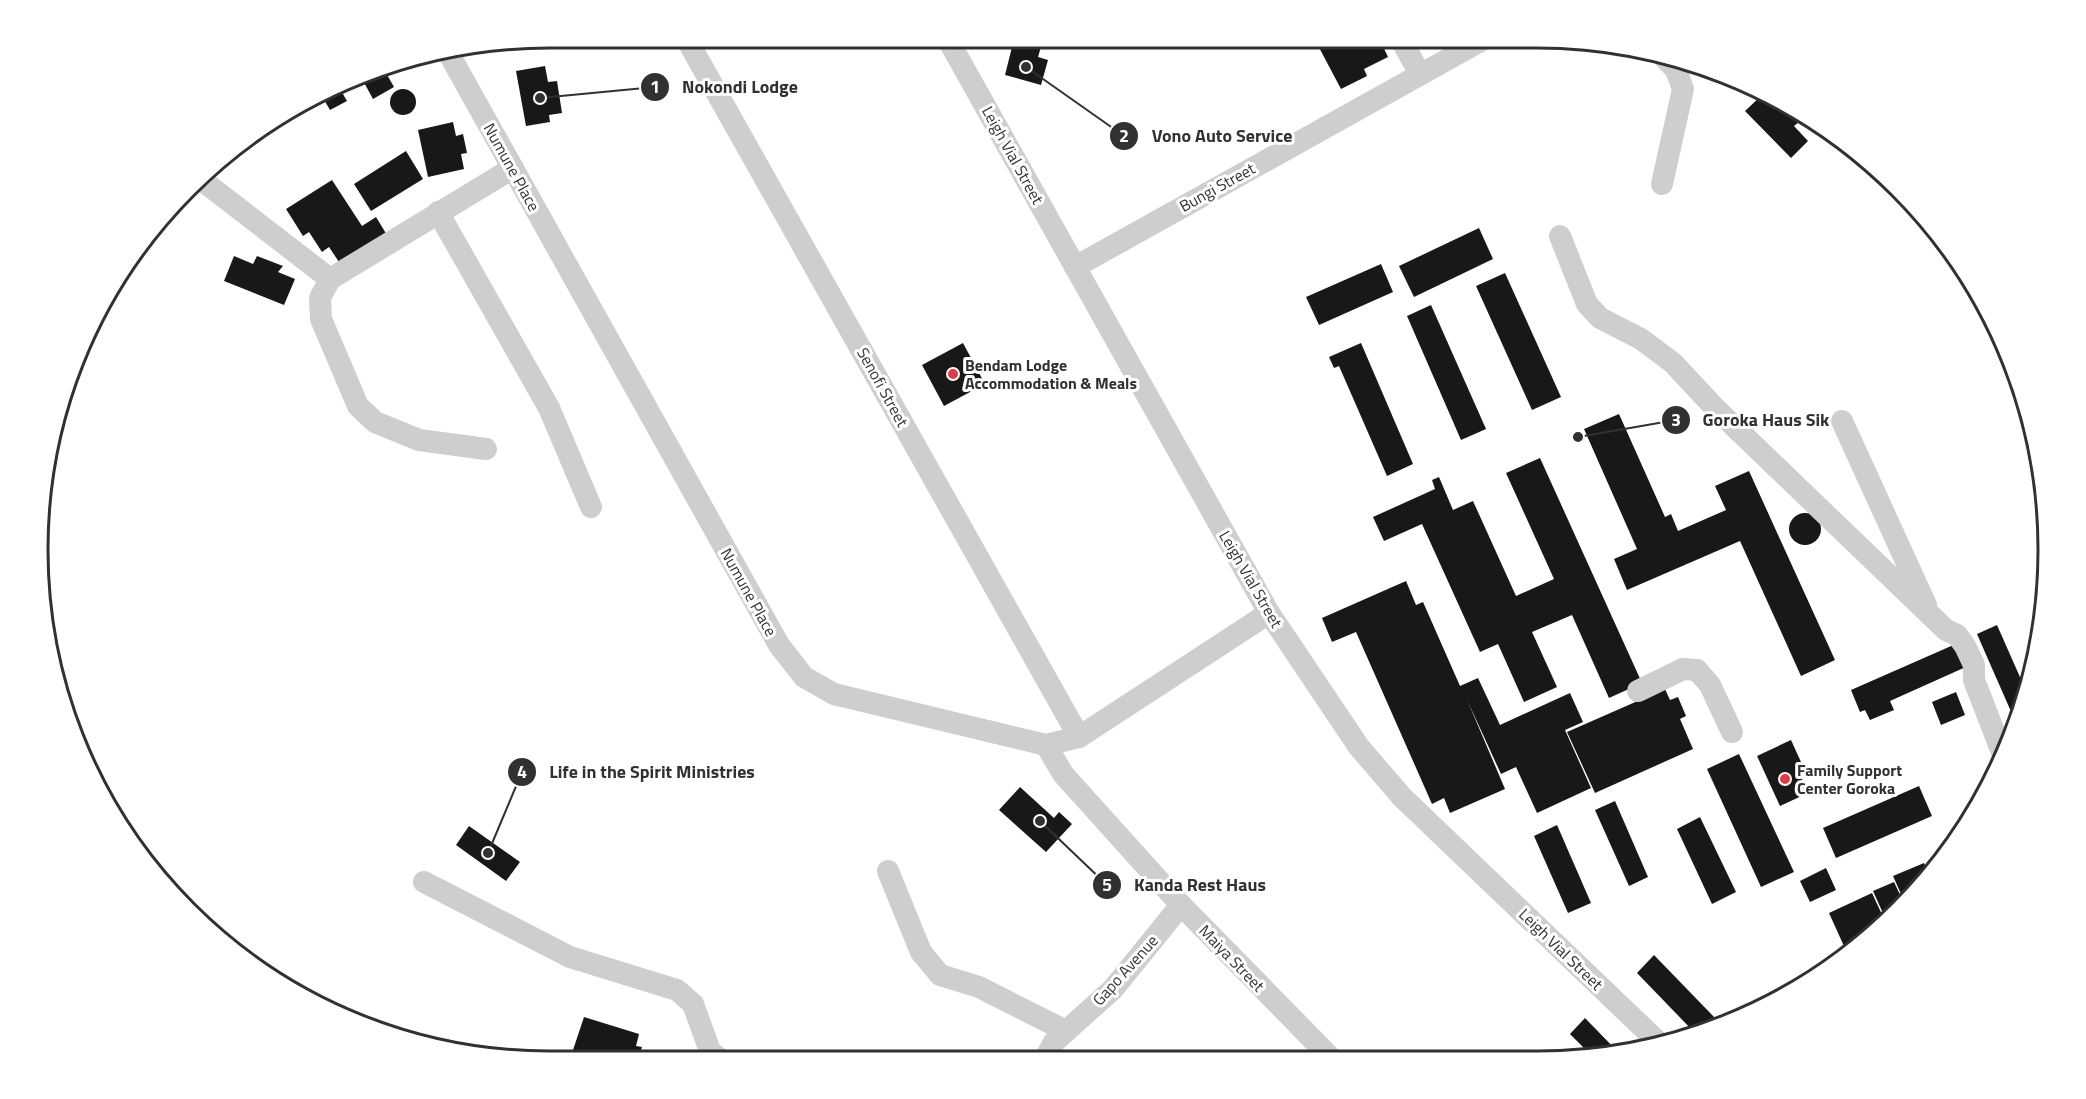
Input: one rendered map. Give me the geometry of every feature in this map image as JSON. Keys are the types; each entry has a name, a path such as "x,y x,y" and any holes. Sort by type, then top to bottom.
{"street":[{"name":"Senofi Street","path":"692,48 1079,737"},
{"name":"Leigh Vial Street","path":"953,48 1269,613 1359,747 1402,797 1653,1037"},
{"path":"1406,48 1420,74"},
{"name":"Bungi Street","path":"1075,267 1469,48"},
{"name":"Numune Place","path":"451,58 779,645 804,678 834,694 1046,745 1079,737 1269,613"},
{"path":"1662,184 1683,89 1674,67"},
{"path":"486,449 418,440 375,423 358,406 321,319 320,298 330,279 513,168"},
{"path":"207,183 330,279"},
{"path":"438,212 549,408 591,507"},
{"path":"1560,236 1587,304 1600,318 1641,339 1674,363 1716,410 1946,630 1957,635 1974,665 1974,680 1999,744"},
{"path":"1842,421 1930,615"},
{"path":"1638,691 1683,669 1697,670 1710,685 1732,732"},
{"name":"Maiya Street","path":"1046,745 1063,774 1181,905 1323,1051"},
{"path":"888,871 921,952 940,975 980,987 1066,1031"},
{"path":"424,882 570,957 677,990 693,1004 711,1051"},
{"name":"Gapo Avenue","path":"1049,1051 1054,1042 1113,989 1181,905"}],"building":[{"path":"1012,48 1041,48 1038,57 1048,60 1041,85 1005,75"},
{"path":"1319,48 1384,48 1388,57 1364,69 1367,76 1341,89"},
{"path":"545,66 548,82 557,81 562,113 549,115 550,122 526,126 516,71"},
{"path":"387,75 394,87 373,99 365,84"},
{"path":"403,89 412,93 416,102 412,111 403,115 394,111 390,102 394,93"},
{"path":"342,93 347,101 330,110 325,102"},
{"path":"1758,100 1799,122 1794,126 1808,141 1791,158 1745,111"},
{"path":"453,122 456,136 463,134 467,153 461,154 464,169 428,177 418,130"},
{"path":"406,151 423,179 371,211 354,184"},
{"path":"332,180 362,226 376,217 387,235 341,265 329,247 322,252 309,232 303,236 286,209"},
{"path":"1479,228 1493,259 1414,297 1399,266"},
{"path":"234,256 253,264 257,256 283,266 278,272 295,279 284,305 224,281"},
{"path":"1381,264 1393,292 1319,325 1306,297"},
{"path":"1505,273 1561,397 1532,410 1476,286"},
{"path":"1431,305 1486,429 1461,440 1407,316"},
{"name":"Bendam Lodge Accommodation & Meals","path":"963,343 985,384 944,406 922,365"},
{"path":"1361,343 1413,464 1387,476 1339,366 1334,368 1329,357"},
{"path":"1619,414 1665,517 1671,514 1678,531 1726,510 1715,486 1749,471 1835,660 1801,676 1740,541 1627,590 1614,559 1637,549 1584,429"},
{"path":"1540,458 1642,683 1609,698 1572,615 1532,632 1557,687 1524,702 1498,644 1480,652 1422,524 1384,541 1373,517 1435,489 1432,480 1439,477 1453,510 1473,501 1516,596 1554,579 1506,473"},
{"path":"1805,513 1816,518 1821,529 1816,540 1805,545 1794,540 1789,529 1794,518"},
{"path":"1406,581 1416,605 1423,602 1460,686 1478,678 1500,725 1570,693 1583,722 1565,730 1591,788 1537,813 1516,767 1501,774 1468,702 1505,789 1450,813 1444,798 1432,804 1356,632 1332,642 1322,618"},
{"path":"1997,625 2021,679 2011,711 1977,634"},
{"path":"1958,643 1968,666 1890,701 1894,710 1870,720 1865,710 1860,712 1851,690"},
{"path":"1665,689 1670,700 1678,697 1686,716 1680,719 1693,749 1595,793 1567,732"},
{"path":"1956,692 1965,715 1941,725 1932,702"},
{"name":"Family Support Center Goroka","path":"1791,740 1801,762 1796,765 1808,793 1780,806 1757,756"},
{"path":"1739,754 1794,872 1761,887 1707,769"},
{"path":"1919,786 1932,816 1836,858 1823,828"},
{"path":"1020,787 1054,818 1059,812 1072,824 1046,852 999,810"},
{"path":"1615,801 1648,877 1629,886 1595,810"},
{"path":"1700,817 1736,892 1712,904 1677,829"},
{"path":"1557,825 1591,903 1568,913 1534,836"},
{"path":"469,826 520,862 506,881 456,845"},
{"path":"1924,863 1925,866 1901,894 1893,876"},
{"path":"1826,868 1836,890 1810,902 1800,881"},
{"path":"1894,882 1900,895 1882,912 1873,891"},
{"path":"1872,893 1881,913 1844,946 1829,913"},
{"path":"1654,955 1715,1018 1689,1027 1637,973"},
{"path":"584,1017 639,1034 636,1046 642,1047 641,1051 573,1050"},
{"path":"1585,1018 1611,1045 1585,1049 1570,1034"}],"place":[{"name":"Vono Auto Service","path":"1026,67"},
{"name":"Nokondi Lodge","path":"540,98"},
{"name":"Bendam Lodge Accommodation & Meals","path":"953,374"},
{"name":"Goroka Haus Sik","path":"1578,437"},
{"name":"Family Support Center Goroka","path":"1785,779"},
{"name":"Kanda Rest Haus","path":"1040,821"},
{"name":"Life in the Spirit Ministries","path":"488,853"}]}
